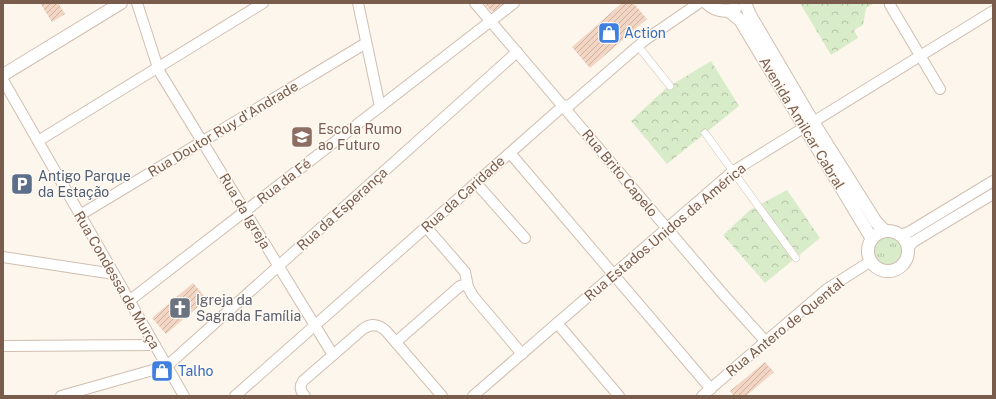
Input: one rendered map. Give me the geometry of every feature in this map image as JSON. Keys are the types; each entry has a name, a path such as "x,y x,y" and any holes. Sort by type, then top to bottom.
{"street":[{"path":"3,67 108,3"},
{"path":"3,75 121,3"},
{"name":"Rua da Igreja","path":"137,3 158,67 333,355"},
{"path":"38,141 263,3"},
{"path":"358,3 380,107"},
{"name":"Rua Brito Capelo","path":"475,3 766,342"},
{"name":"Rua da Fé","path":"129,301 514,3"},
{"name":"Rua da Caridade","path":"235,396 563,106 570,105 638,46 699,3"},
{"path":"707,3 715,9 722,11 735,9 744,3"},
{"name":"Avenida Amilcar Cabral","path":"744,3 808,124 872,239"},
{"path":"890,5 940,89"},
{"name":"Avenida Amilcar Cabral","path":"729,11 740,20 808,124 876,222 885,231"},
{"name":"Rua Estados Unidos da América","path":"473,396 668,229 732,172 993,11"},
{"name":"Rua Doutor Ruy d'Andrade","path":"80,215 366,43"},
{"path":"638,46 670,86"},
{"name":"Rua da Esperança","path":"167,366 517,52"},
{"name":"Rua Condessa de Murça","path":"3,80 184,396"},
{"path":"705,133 796,258"},
{"path":"510,153 711,389"},
{"path":"900,235 909,232 993,181"},
{"path":"476,183 524,238"},
{"path":"908,248 913,242 993,194"},
{"path":"426,227 464,270 467,284 473,296 522,354"},
{"path":"885,231 895,232 900,235 908,248 908,255 901,266 895,270 888,271 881,270 875,266 871,261 868,250 872,239 885,231"},
{"path":"3,257 114,274"},
{"name":"Rua Antero de Quental","path":"702,396 827,290 871,261"},
{"path":"396,342 460,286 467,284"},
{"path":"557,323 619,396"},
{"path":"303,391 303,381 363,329 375,325 383,328 442,396"},
{"path":"3,346 155,345"},
{"path":"61,396 167,366"}],"green space":[{"path":"800,3 875,3 866,8 863,25 854,30 858,38 831,55"},
{"path":"711,61 739,106 667,164 631,121 665,89"},
{"path":"787,190 820,238 765,283 723,235 750,210"},
{"path":"889,236 900,240 904,251 900,262 889,266 878,262 874,251 878,240"}],"building":[{"path":"40,3 58,3 65,14 52,22"},
{"path":"484,3 508,3 499,12 491,11"},
{"name":"Action","path":"622,3 633,3 647,19 590,68 572,47"},
{"name":"Igreja da Sagrada Família","path":"193,283 207,299 166,334 152,318"},
{"path":"765,362 774,372 746,396 734,396 730,391"}],"place":[{"name":"Action","path":"609,33"},
{"name":"Escola Rumo ao Futuro","path":"302,137"},
{"name":"Antigo Parque da Estação","path":"22,184"},
{"name":"Igreja da Sagrada Família","path":"180,308"},
{"name":"Talho","path":"162,371"}]}
